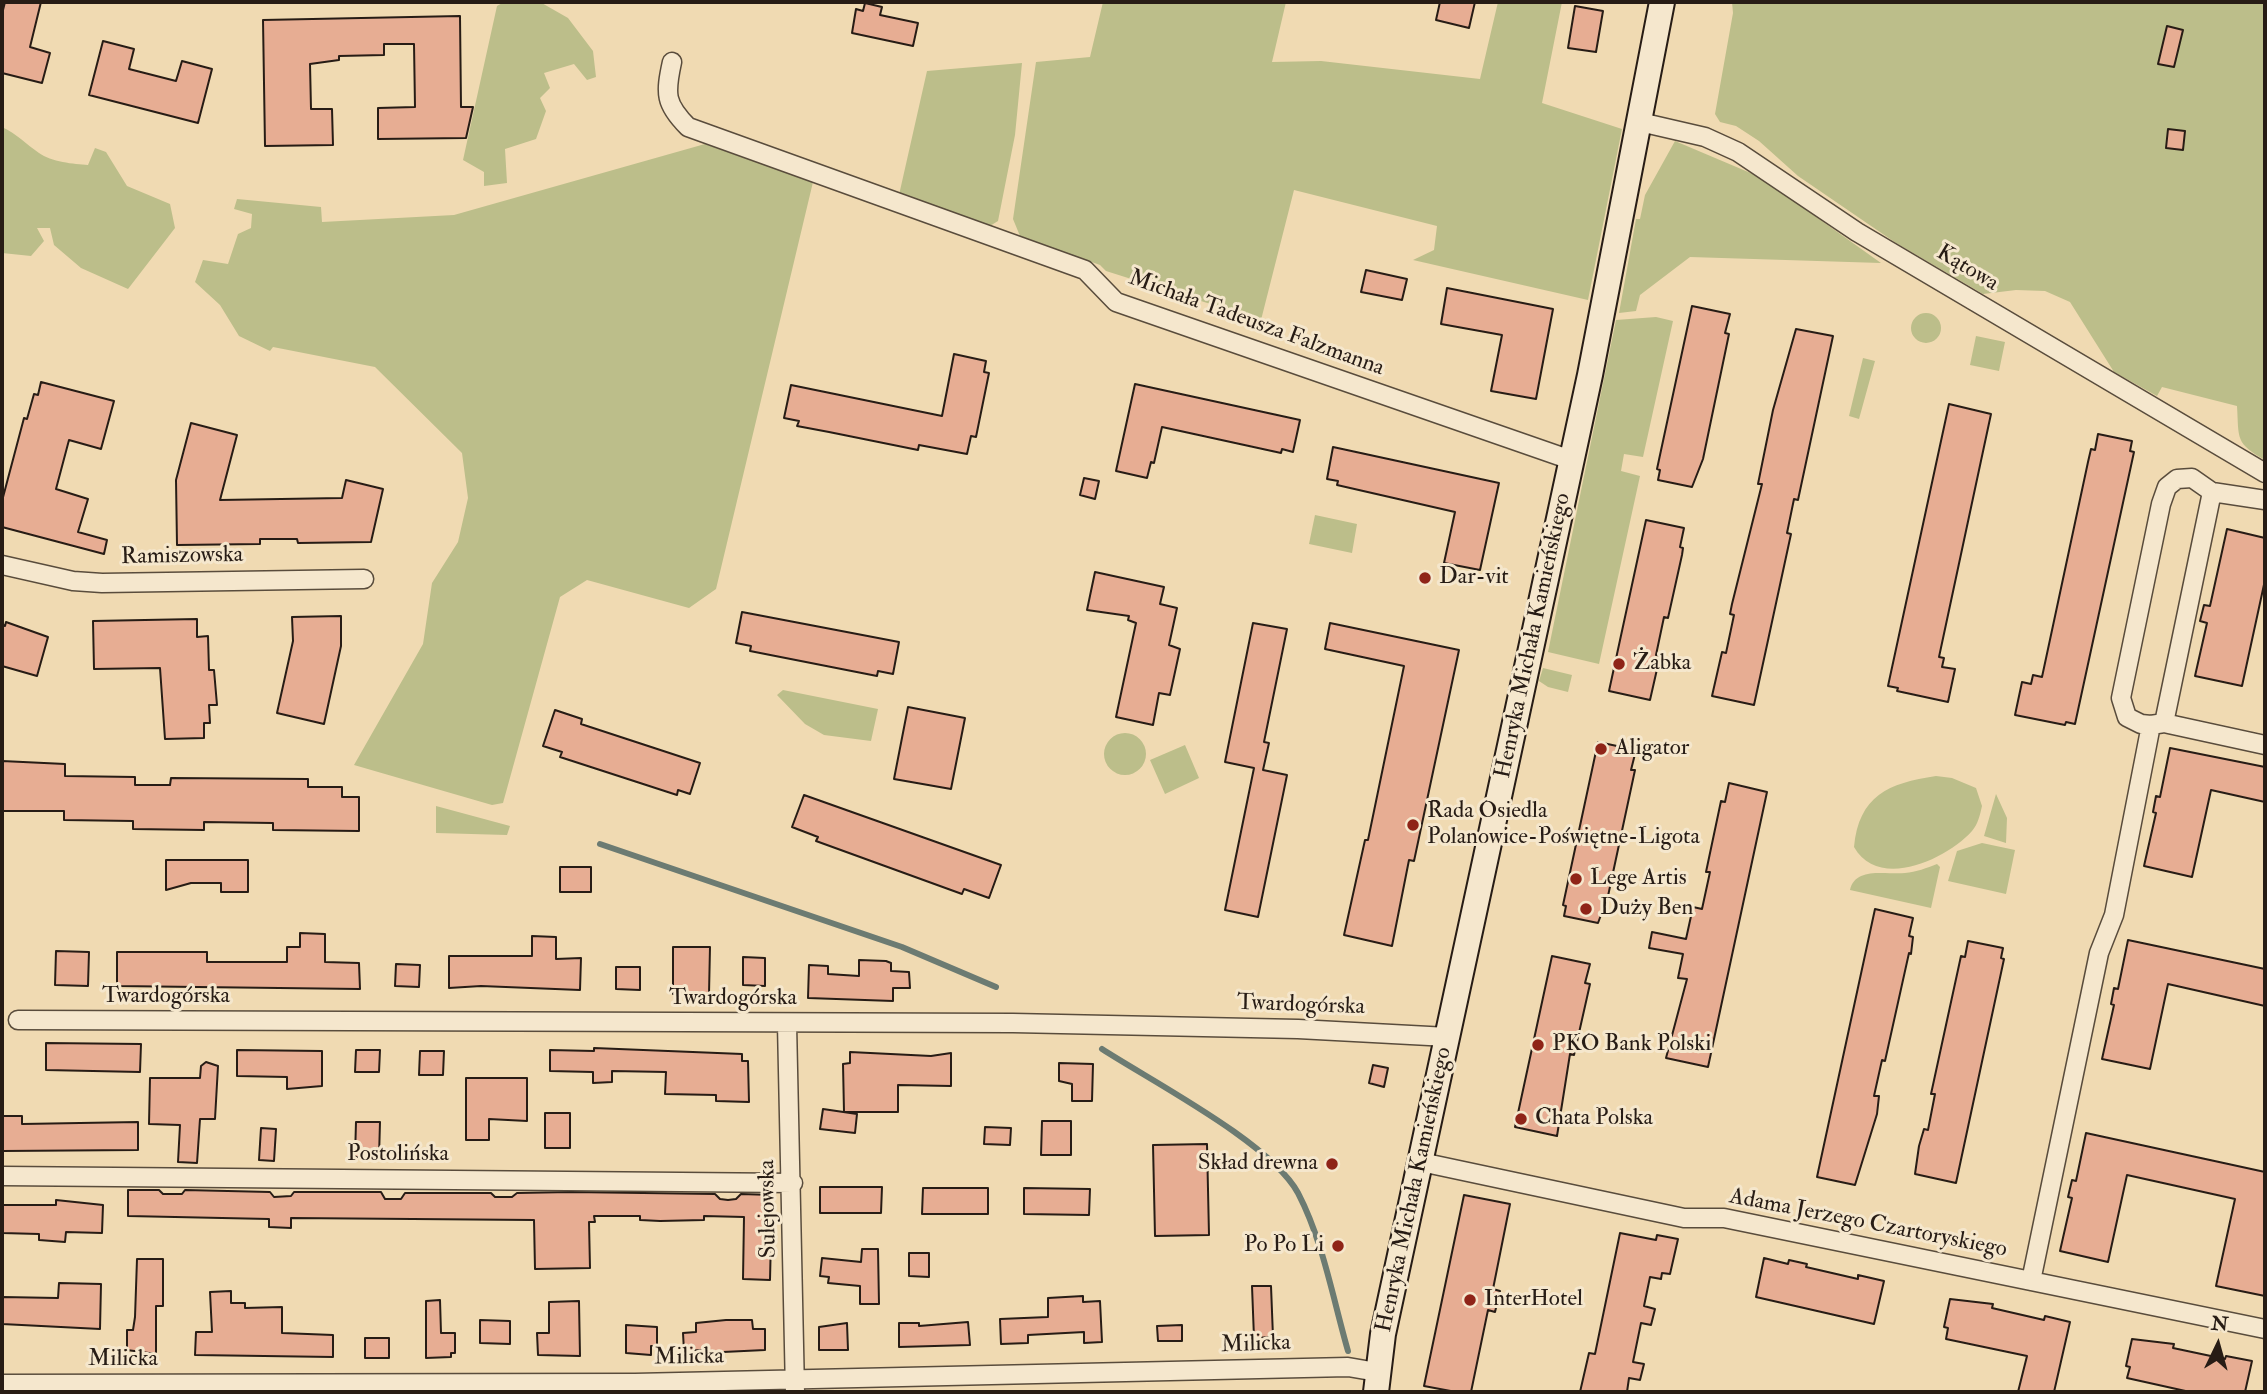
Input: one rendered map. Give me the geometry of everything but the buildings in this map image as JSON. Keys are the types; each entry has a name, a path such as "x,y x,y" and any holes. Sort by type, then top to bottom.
{"street":[{"name":"Henryka Michała Kamieńskiego","path":"1377,1382 1421,1162 1571,460 1662,2"},
{"name":"Michała Tadeusza Falzmanna","path":"673,62 666,87 671,110 688,127 1085,270 1116,302 1571,460"},
{"name":"Kątowa","path":"1640,122 1705,137 1738,152 1857,232 2265,473"},
{"path":"2265,500 2213,492 2192,478 2177,479 2167,487 2161,504 2121,698 2127,717 2141,724 2158,724 2265,745"},
{"path":"2031,1281 2099,953 2114,915 2213,492"},
{"name":"Ramiszowska","path":"2,565 63,579 102,583 365,579"},
{"name":"Twardogórska","path":"18,1020 1027,1023 1298,1029 1448,1037"},
{"name":"Sulejowska","path":"788,1024 795,1386"},
{"name":"Adama Jerzego Czartoryskiego","path":"1421,1162 1684,1217 1724,1218 2265,1329"},
{"name":"Postolińska","path":"2,1176 793,1183"},
{"name":"Milicka","path":"2,1384 164,1388 635,1384 795,1386 1348,1367 1377,1382"}],"green space":[{"path":"504,2 540,2 568,18 593,51 596,77 587,80 574,64 544,73 550,88 540,98 546,111 536,139 505,149 507,183 484,186 484,172 463,160 497,6"},
{"path":"1103,2 1286,2 1272,62 1321,61 1480,79 1498,2 1562,2 1542,103 1622,129 1588,300 1413,260 1434,250 1437,226 1294,190 1261,320 1106,271 1100,265 1020,236 1013,219 1036,62 1090,57"},
{"path":"1732,2 2265,2 2265,460 2248,449 2240,439 2237,406 2162,387 2157,396 2114,372 2070,302 2045,291 2016,290 1983,294 1896,243 1798,176 1759,141 1736,126 1720,122 1715,114 1733,13"},
{"path":"1022,63 1015,135 998,221 985,229 899,195 927,71"},
{"path":"2,127 39,153 56,160 88,165 95,148 106,152 127,186 170,204 175,228 128,289 81,268 54,245 50,228 37,228 44,241 31,256 2,253"},
{"path":"1675,141 1760,177 1881,263 1690,257 1640,295 1636,311 1619,313 1636,219 1640,219 1645,195"},
{"path":"705,144 813,182 716,589 689,608 587,580 560,597 503,803 492,805 354,765 423,644 432,583 458,542 468,498 462,453 375,367 273,347 270,351 239,336 220,305 195,282 203,260 228,264 238,234 251,228 252,214 234,209 237,199 321,207 322,222 454,215"},
{"path":"1926,313 1937,317 1941,328 1937,339 1926,343 1915,339 1911,328 1915,317"},
{"path":"1656,317 1673,321 1643,457 1624,454 1621,471 1640,476 1599,664 1548,652 1616,320"},
{"path":"1976,336 2005,342 1999,371 1970,365"},
{"path":"1863,358 1875,361 1859,419 1849,416"},
{"path":"1315,515 1357,524 1352,553 1309,544"},
{"path":"1543,668 1572,675 1568,692 1548,687 1539,681"},
{"path":"783,690 878,709 871,741 824,735 805,724 777,695"},
{"path":"1125,733 1140,739 1146,754 1140,769 1125,775 1110,769 1104,754 1110,739"},
{"path":"1185,745 1199,778 1165,794 1150,760"},
{"path":"1936,776 1952,778 1976,788 1982,806 1972,831 1947,852 1913,866 1896,869 1879,867 1865,860 1854,847 1862,815 1869,804 1890,788"},
{"path":"1996,794 2007,818 2006,843 1984,836"},
{"path":"436,806 510,826 507,835 436,833"},
{"path":"1982,843 2015,850 2006,894 1948,881 1957,851"},
{"path":"1937,864 1940,867 1931,908 1850,890 1858,877 1873,873 1909,872"}],"waterway":[{"path":"600,844 902,947 996,987"},
{"path":"1102,1049 1238,1134 1284,1174 1307,1211 1327,1270 1348,1351"}],"place":[{"name":"Dar-vit","path":"1425,578"},
{"name":"Żabka","path":"1619,664"},
{"name":"Aligator","path":"1601,749"},
{"name":"Rada Osiedla Polanowice-Poświętne-Ligota","path":"1413,825"},
{"name":"Lege Artis","path":"1576,879"},
{"name":"Duży Ben","path":"1586,909"},
{"name":"PKO Bank Polski","path":"1538,1045"},
{"name":"Chata Polska","path":"1521,1119"},
{"name":"Skład drewna","path":"1332,1164"},
{"name":"Po Po Li","path":"1338,1246"},
{"name":"InterHotel","path":"1470,1300"}]}
